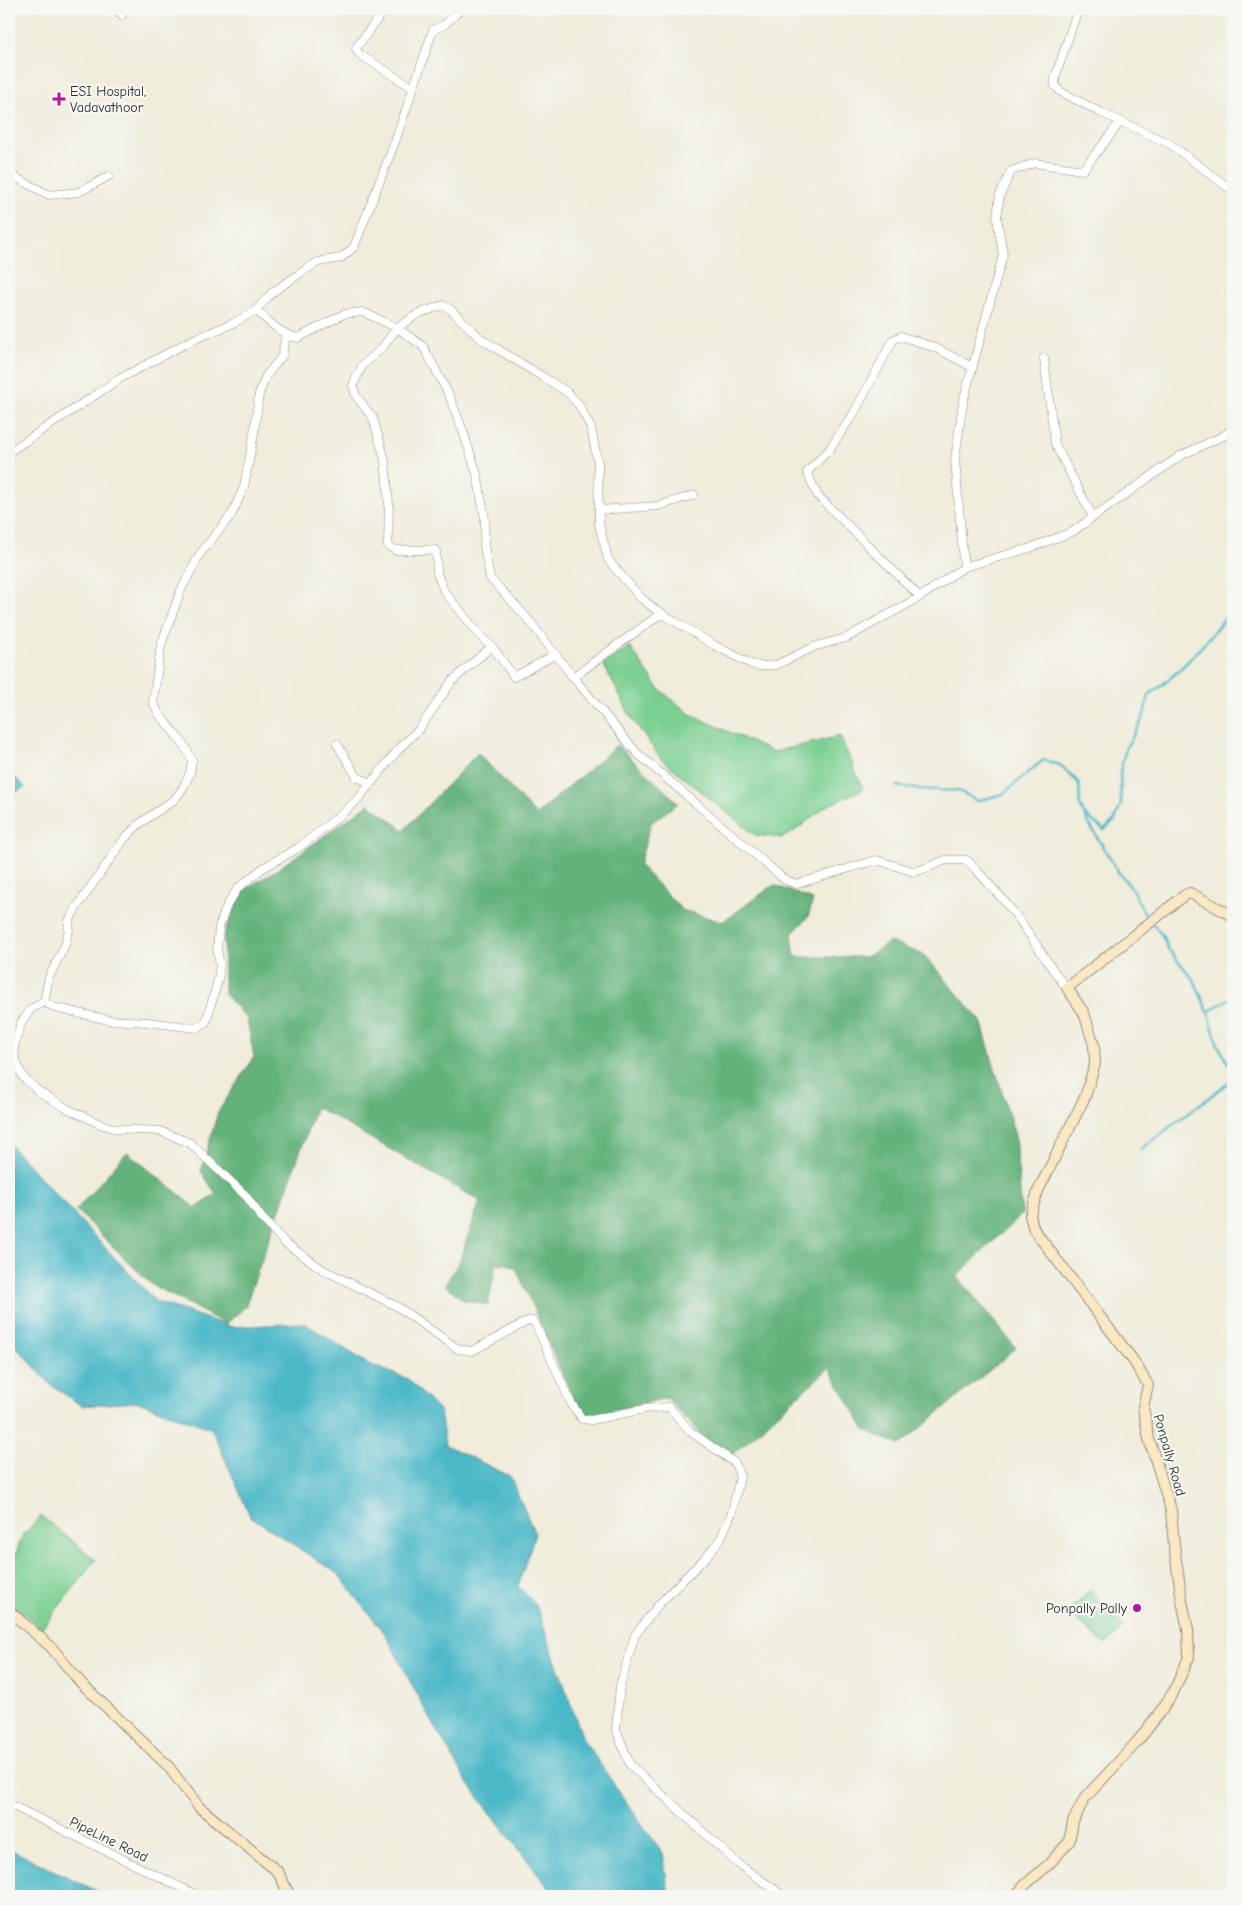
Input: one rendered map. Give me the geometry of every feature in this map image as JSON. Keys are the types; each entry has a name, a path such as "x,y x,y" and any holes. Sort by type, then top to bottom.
{"main road":[{"path":"1067,988 1185,895 1190,893 1233,916"},
{"name":"Ponpally Road","path":"1015,1896 1069,1842 1073,1822 1084,1799 1138,1742 1158,1715 1174,1691 1189,1657 1188,1629 1182,1601 1171,1510 1149,1439 1143,1407 1148,1385 1133,1360 1034,1230 1030,1216 1045,1176 1085,1097 1095,1064 1094,1045 1084,1013 1067,988"},
{"path":"9,1611 51,1647 80,1682 168,1766 200,1807 278,1872 290,1896"}],"street":[{"path":"115,9 122,16"},
{"path":"385,9 356,48 359,54 413,88"},
{"path":"9,452 121,378 190,341 234,324 256,310 273,292 305,270 318,262 341,258 354,247 395,142 433,30 444,25 461,9"},
{"path":"1078,9 1055,78 1055,86 1061,92 1170,144 1233,191"},
{"path":"964,567 956,460 963,402 1003,255 998,218 1000,195 1011,171 1035,163 1082,170 1121,121"},
{"path":"9,174 49,194 79,192 109,176"},
{"path":"556,654 514,677 492,646 483,639 444,592 437,573 436,550 395,550 388,546 389,504 385,460 373,418 356,396 353,385 362,366 382,348 397,328 418,314 434,307 443,305 451,310 480,338 567,392 579,404 592,428 598,463 599,524 608,559 641,598 662,613 750,664 768,666 784,662 816,646 846,638 920,597 964,567 1030,548 1072,532 1180,456 1225,435 1233,428"},
{"path":"256,310 286,335 298,338 344,314 363,312 397,328 423,346 450,395 464,431 476,474 485,519 484,546 490,578 528,618 637,753 785,880 797,884 876,860 914,872 946,860 967,860 1014,913 1053,972 1067,988"},
{"path":"44,1002 49,977 65,945 69,921 76,908 121,843 139,824 175,799 190,773 192,760 184,745 159,714 152,702 161,645 181,590 200,554 232,514 244,487 259,394 266,376 282,356 286,335"},
{"path":"920,597 817,495 807,472 829,450 854,413 893,340 900,336 927,345 972,367"},
{"path":"1044,358 1055,444 1093,518"},
{"path":"599,510 658,506 694,495"},
{"path":"574,677 662,613"},
{"path":"44,1002 56,1008 109,1020 148,1022 196,1028 206,1022 220,965 217,948 219,926 238,888 251,876 298,848 332,823 358,798 398,750 420,728 452,681 492,646"},
{"path":"337,744 357,777 371,782"},
{"path":"44,1002 31,1009 21,1023 14,1046 15,1060 23,1077 38,1091 66,1108 100,1124 117,1129 160,1131 190,1143 246,1196 262,1218 285,1243 322,1269 398,1307 458,1348 472,1351 528,1322 535,1322 571,1404 582,1419 591,1420 669,1407 691,1432 735,1463 740,1477 732,1512 722,1538 706,1557 659,1604 635,1634 620,1686 616,1728 630,1765 738,1864 784,1896"},
{"name":"PipeLine Road","path":"9,1804 199,1896"}],"green space":[{"path":"630,647 659,689 690,714 773,752 840,736 863,789 825,807 796,830 782,838 755,835 661,759 631,717 603,664"},
{"path":"617,745 678,803 651,823 639,865 682,910 722,922 774,885 813,900 808,917 792,934 795,957 866,957 890,942 924,955 981,1021 1015,1136 1022,1214 957,1276 1016,1348 900,1445 865,1430 829,1368 725,1461 667,1398 581,1417 516,1268 505,1263 496,1265 488,1305 464,1300 445,1285 459,1262 480,1201 316,1107 245,1307 226,1324 152,1285 76,1210 127,1152 196,1208 216,1194 201,1171 218,1112 254,1057 247,1019 224,994 224,933 243,891 278,869 369,804 404,830 478,753 536,815"},
{"path":"41,1516 96,1560 41,1629 9,1601 9,1571 23,1535"},
{"path":"1090,1590 1124,1627 1105,1645 1068,1612"}],"water":[{"path":"9,772 25,787 14,793 9,805"},
{"path":"9,1144 155,1301 232,1327 304,1323 369,1364 408,1379 440,1412 445,1445 510,1476 535,1534 518,1586 536,1605 583,1739 663,1853 669,1896 555,1896 467,1782 422,1704 386,1635 338,1574 250,1516 212,1429 138,1402 82,1406 51,1385 9,1339"},
{"path":"9,1849 97,1891 105,1896 9,1896"}],"waterway":[{"path":"1085,815 1104,830 1115,820 1121,804 1120,772 1126,748 1143,718 1149,695 1173,676 1194,655 1233,607"},
{"path":"896,786 959,791 977,801 1003,794 1043,760 1060,765 1079,783 1080,805 1089,824 1150,920"},
{"path":"1153,924 1162,935 1168,949 1194,980 1208,1012 1218,1045 1233,1071"},
{"path":"1208,1012 1233,996"},
{"path":"1141,1149 1233,1079"}],"place":[{"name":"ESI Hospital, Vadavathoor","path":"59,99"},
{"name":"Ponpally Pally","path":"1137,1608"}]}
